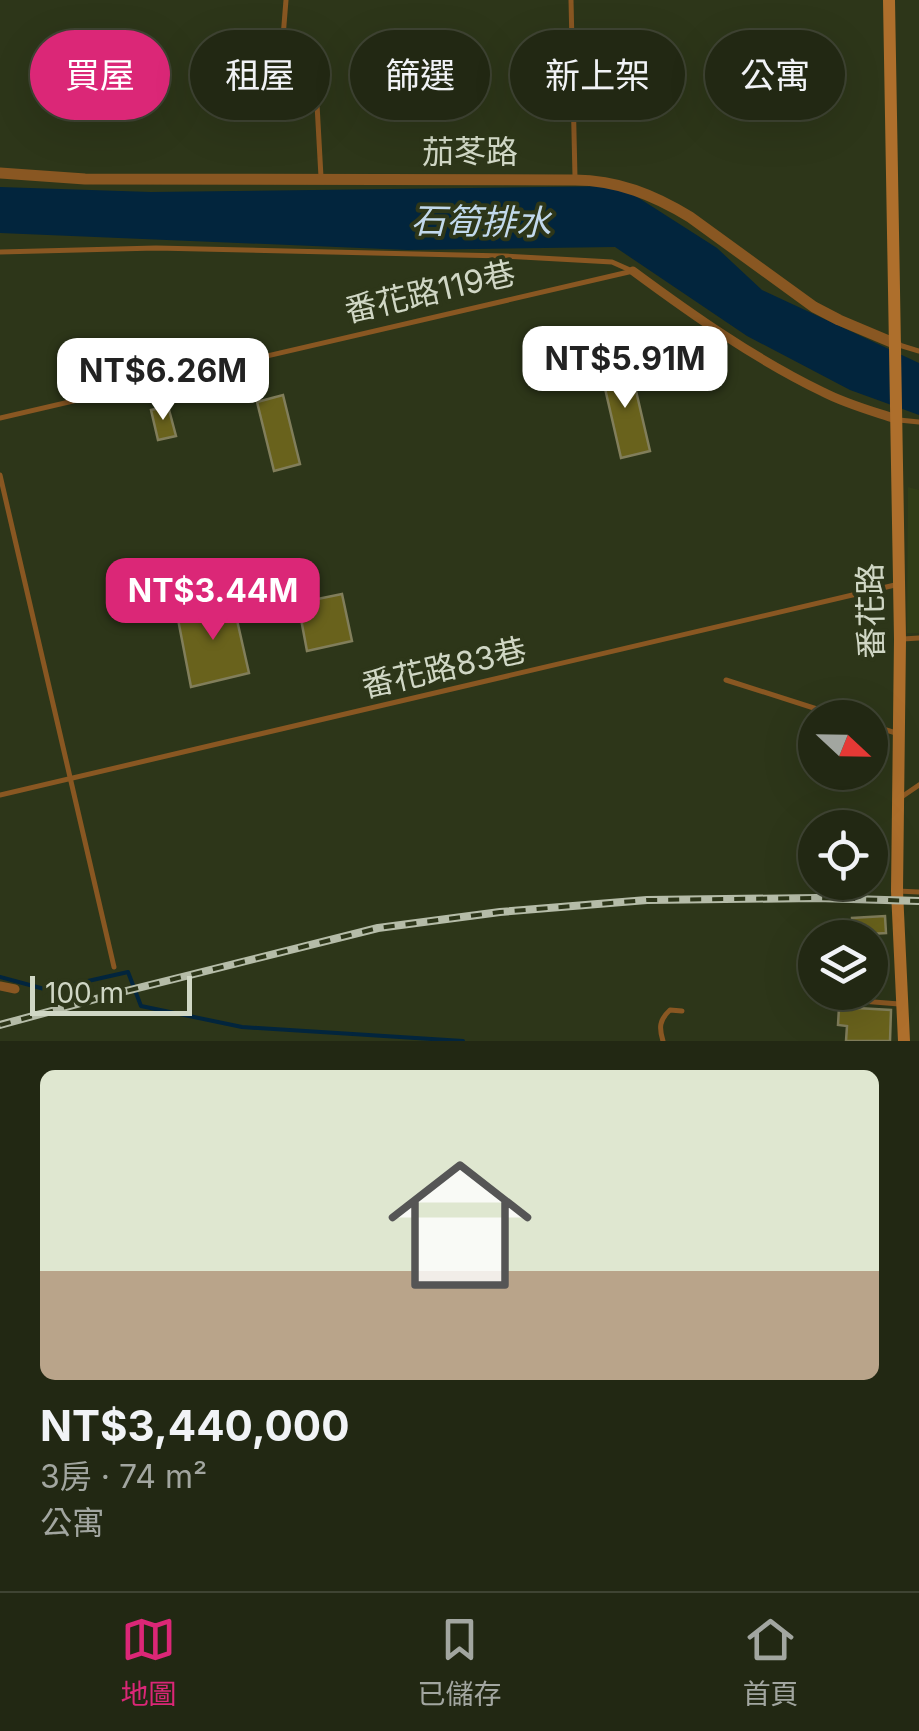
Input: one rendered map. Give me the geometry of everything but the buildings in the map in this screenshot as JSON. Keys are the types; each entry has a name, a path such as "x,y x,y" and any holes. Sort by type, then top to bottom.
{"main road":[{"path":"889,0 896,344"},
{"name":"番花路","path":"896,344 898,892 904,1041"}],"street":[{"name":"茄苳路","path":"0,173 85,180 575,180 622,186 690,217 814,307 896,344"},
{"path":"633,271 762,360 827,394 896,419"},
{"path":"0,986 15,990"}],"lane":[{"path":"286,0 280,62 289,78 310,81 316,86 322,180"},
{"path":"572,0 575,180"},
{"path":"0,252 156,248 504,256 612,262 633,271"},
{"name":"番花路119巷","path":"0,418 633,271"},
{"path":"896,344 919,350"},
{"path":"896,419 919,422"},
{"path":"0,476 114,967"},
{"name":"番花路83巷","path":"0,795 898,585"},
{"path":"900,639 919,638"},
{"path":"726,680 798,703"},
{"path":"888,731 899,734"},
{"path":"898,800 919,784"},
{"path":"898,892 919,892"},
{"path":"888,1003 903,1004"},
{"path":"663,1041 663,1016 670,1010 682,1011"}],"shaded area":[{"path":"908,487 919,490 919,633 907,633"}],"water":[{"name":"石筍排水","path":"620,186 717,248 762,290 919,363 919,415 850,390 747,336 615,247 408,250 0,233 0,187 151,192"}],"waterway":[{"path":"0,977 48,990 128,972 141,1006 242,1027 463,1041"}],"railway":[{"path":"0,1025 378,928 500,912 647,900 919,901"}]}
